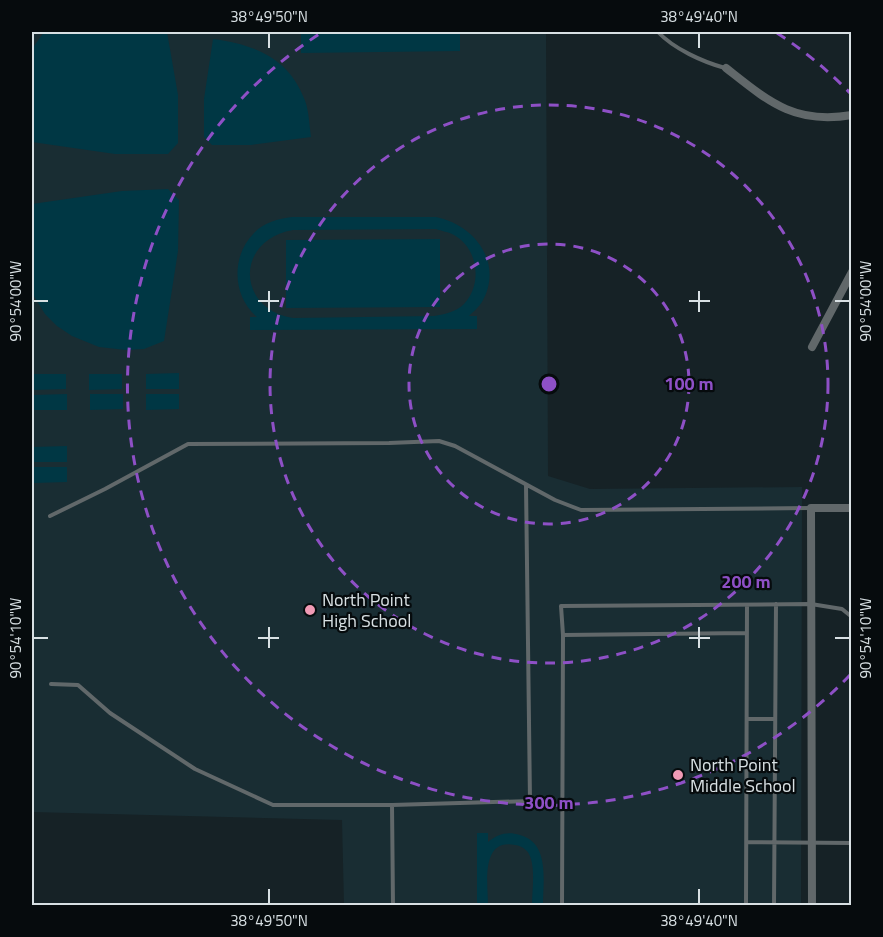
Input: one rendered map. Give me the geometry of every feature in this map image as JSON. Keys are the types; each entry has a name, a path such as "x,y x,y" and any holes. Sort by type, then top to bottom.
{"street":[{"path":"726,68 773,104 790,112 811,117 852,115"},
{"path":"842,117 852,124"},
{"path":"813,347 852,273"},
{"path":"812,906 811,508 852,508"}],"lane":[{"path":"658,32 668,41 699,58 726,68"},
{"path":"50,516 188,444 389,444 439,441 455,446 555,500 581,510 811,508"},
{"path":"51,684 78,685 110,713 195,769 273,805 392,805 530,801 526,485"},
{"path":"774,906 776,604"},
{"path":"562,906 563,635 561,606 811,604 842,609 852,617"},
{"path":"746,906 747,605"},
{"path":"563,635 747,633"},
{"path":"747,719 774,719"},
{"path":"392,805 393,906"},
{"path":"747,842 852,843"}],"shaded area":[{"path":"32,32 546,32 548,476 590,489 802,487 801,905 344,905 342,820 32,812"},
{"path":"44,32 167,32 178,95 178,143 168,154 115,154 32,142 32,49"},
{"path":"301,32 460,32 460,51 301,53"},
{"path":"213,39 254,49 278,62 288,71 305,100 311,137 251,145 212,145 204,137 204,99"},
{"path":"168,189 179,200 178,251 164,341 144,349 99,347 72,336 57,326 45,314 32,293 32,204 122,191"},
{"path":"292,217 436,217 463,228 482,248 490,273 482,302 469,316 477,316 477,329 250,330 250,317 257,317 243,298 239,287 238,264 241,253 246,242 262,226","holes":["436,229 452,234 462,241 473,257 475,267 476,277 470,296 461,307 450,312 434,316 293,318 274,312 261,302 253,289 250,274 252,260 261,247 274,236 293,230"]},
{"path":"440,239 440,307 286,308 286,240"},
{"path":"179,373 179,389 146,389 146,374"},
{"path":"33,374 66,374 66,389 33,390"},
{"path":"89,374 122,374 122,389 89,390"},
{"path":"67,394 67,410 34,410 33,395"},
{"path":"90,394 123,394 123,409 90,410"},
{"path":"146,394 179,394 179,409 146,410"},
{"path":"67,446 67,462 34,462 33,447"},
{"path":"33,467 67,467 67,482 34,483"},
{"path":"477,833 488,833 488,842 495,837 511,833 530,839 536,846 543,864 543,905 532,905 533,870 529,854 521,846 504,845 496,849 488,865 488,905 477,905"}],"place":[{"name":"North Point High School","path":"310,610"},
{"name":"North Point Middle School","path":"678,775"}]}
